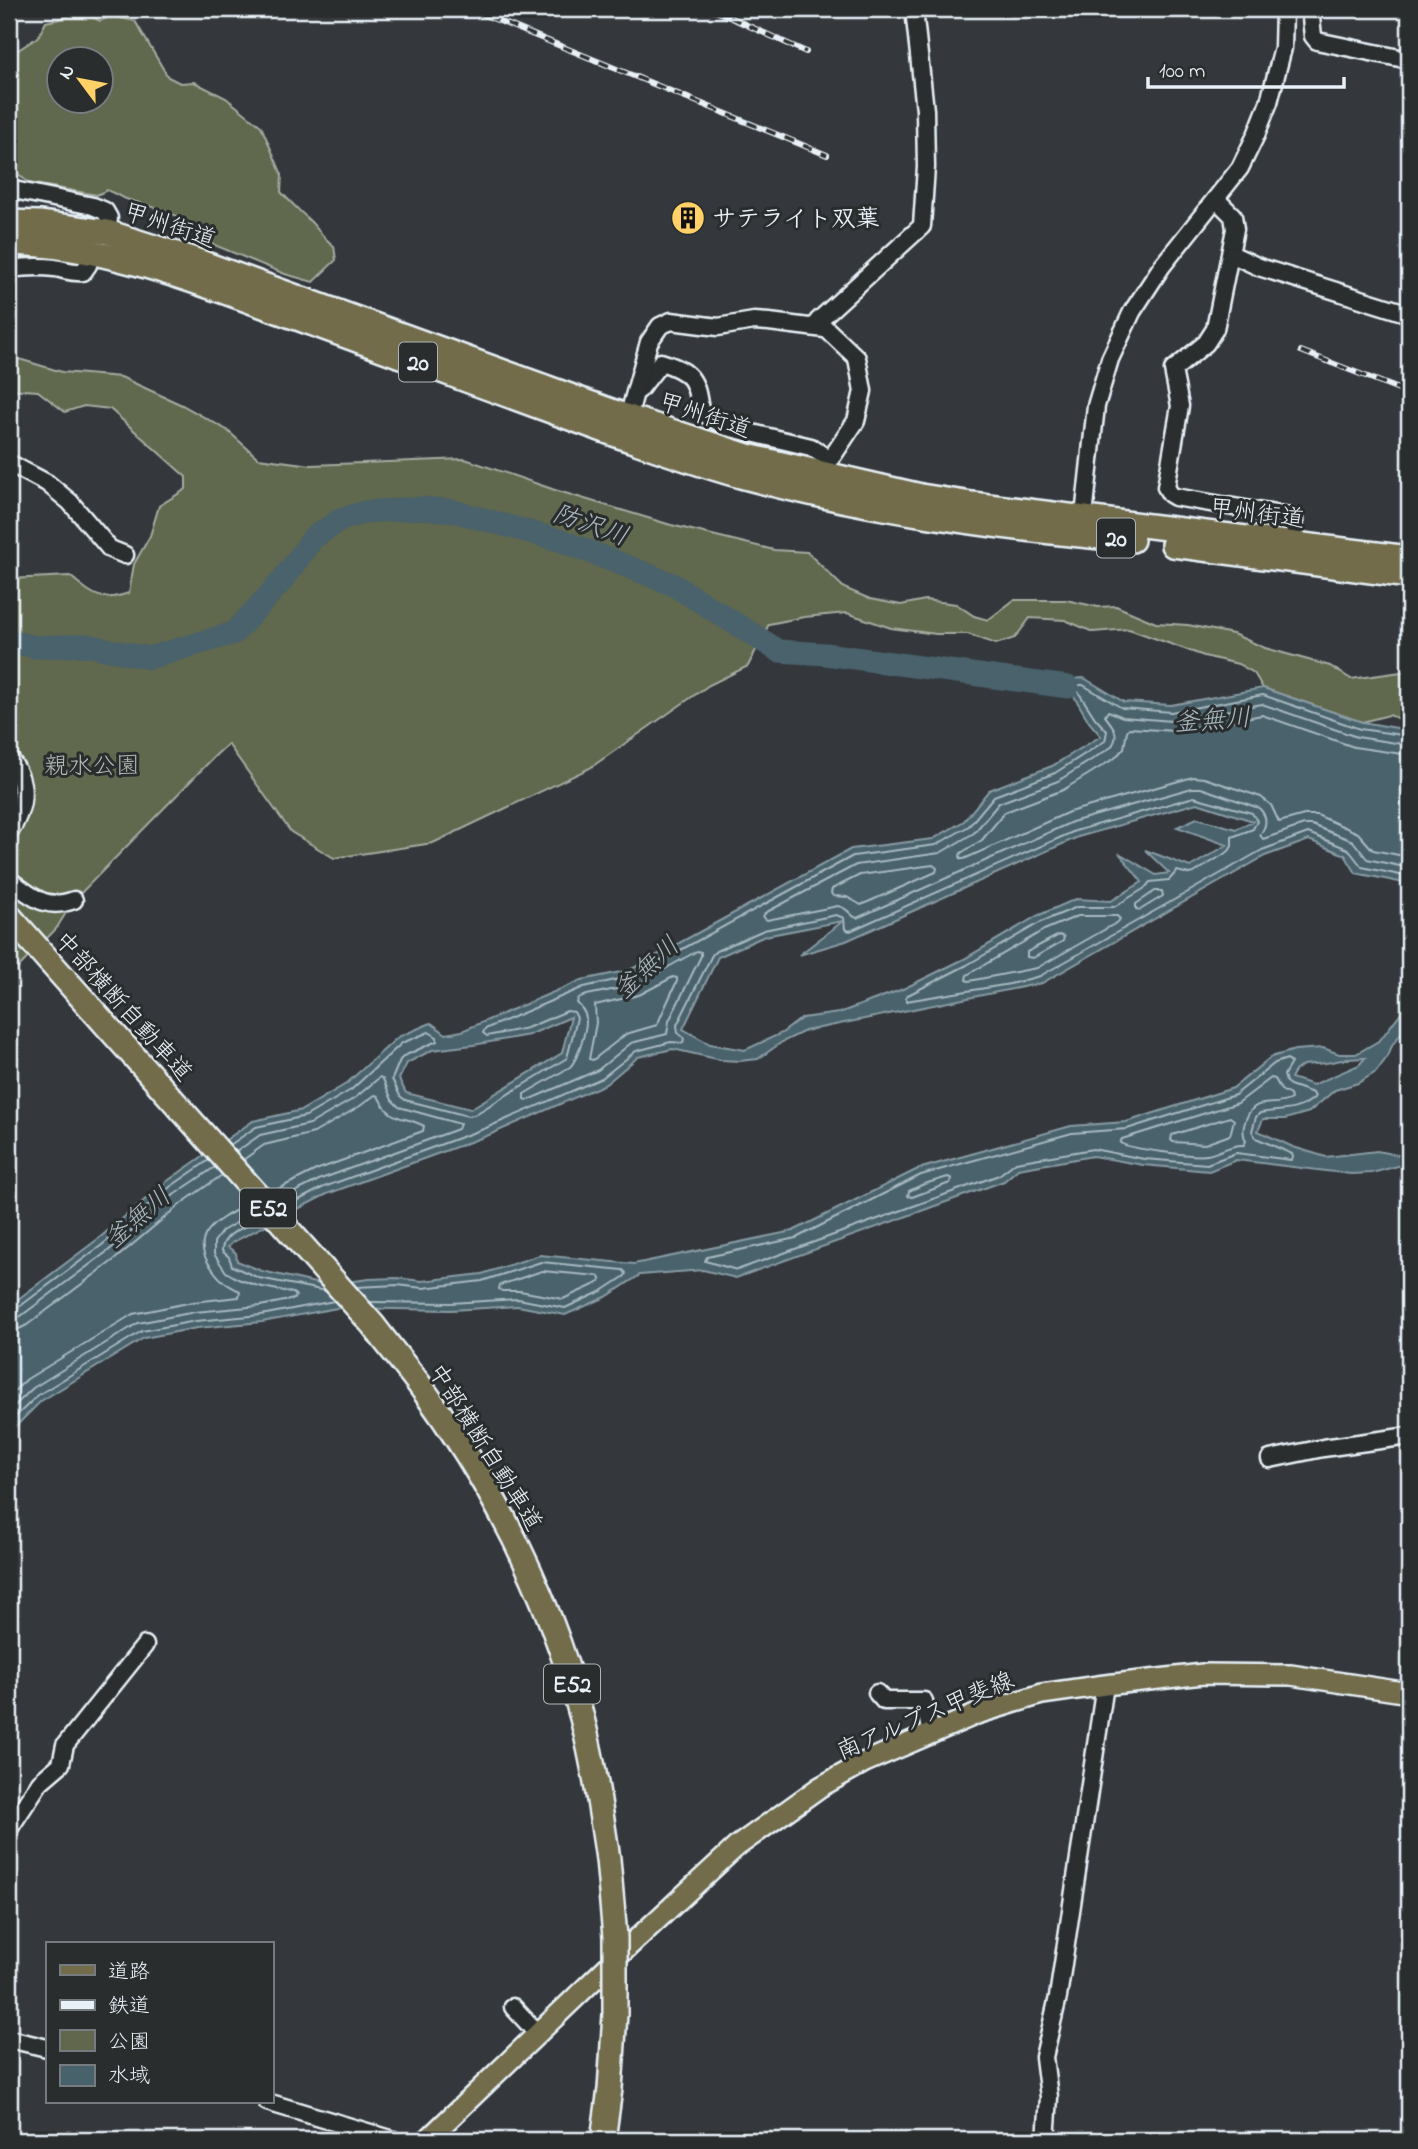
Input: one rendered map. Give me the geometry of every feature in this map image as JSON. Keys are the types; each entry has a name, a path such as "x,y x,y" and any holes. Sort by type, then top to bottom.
{"highway":[{"name":"甲州街道","path":"9,222 107,232 189,258 628,417 743,477 923,516 1295,544 1409,558"},
{"name":"甲州街道","path":"9,243 39,243 91,252 183,277 747,456 827,468 921,496 1083,527 1135,540 1409,576"},
{"name":"中部横断自動車道","path":"9,916 373,1325 419,1384 504,1518 538,1589 562,1654 593,1765 608,1860 615,1937 615,2014 610,2089 603,2140"}],"main road":[{"name":"南アルプス甲斐線","path":"427,2140 736,1847 820,1787 865,1762 977,1714 1042,1694 1105,1685 1203,1674 1291,1675 1409,1693"}],"street":[{"path":"628,417 661,362 681,369 697,386 700,411 727,427 811,447 827,468 856,421 863,391 857,358 818,321 922,226 926,167 925,110 914,9"},
{"path":"1083,527 1096,406 1110,359 1132,312 1162,265 1240,168 1269,102 1283,48 1284,9"},
{"path":"1310,9 1313,36 1317,41 1409,60"},
{"path":"9,189 93,206 105,211 109,218 107,232"},
{"path":"1216,199 1233,216 1236,229 1215,329 1206,343 1173,370 1180,406 1166,487 1175,497 1294,519 1295,544"},
{"path":"9,270 31,266 72,273 83,272 91,252"},
{"path":"1231,254 1259,267 1409,314"},
{"path":"628,417 649,342 660,326 671,321 718,327 754,321 825,330"},
{"path":"9,463 47,483 70,502 110,549 125,555"},
{"path":"9,758 19,771 23,792 20,811 9,833"},
{"path":"9,880 44,904 60,905 74,900"},
{"path":"1270,1459 1323,1448 1409,1436"},
{"path":"9,1829 40,1782 61,1764 65,1745 145,1645"},
{"path":"1046,2140 1049,2097 1044,2057 1058,1997 1105,1685"},
{"path":"877,1693 884,1701 924,1701 931,1734"},
{"path":"513,2007 538,2034"},
{"path":"9,2039 46,2048"},
{"path":"273,2104 394,2140"}],"green space":[{"path":"81,11 100,21 112,16 135,21 168,77 180,83 194,82 226,98 261,126 282,175 281,192 334,246 336,260 313,282 285,274 207,242 180,217 107,190 97,195 29,183 9,167 9,56 38,37 46,22"},
{"name":"親水公園","path":"9,356 62,372 121,377 182,405 227,430 258,458 311,465 465,459 671,525 774,550 807,552 844,588 870,599 901,605 925,600 956,604 974,616 988,620 1014,600 1066,600 1098,607 1116,606 1156,623 1188,625 1233,634 1265,648 1330,666 1351,679 1409,671 1409,722 1389,715 1362,722 1263,688 1254,673 1238,664 1204,656 1129,629 1093,632 1065,620 1030,618 1015,638 996,644 968,634 936,634 891,628 847,613 804,617 769,624 748,666 709,685 590,768 433,843 334,858 291,832 228,744 74,900 56,929 9,977 9,579 70,576 97,595 111,597 129,593 134,564 150,536 159,506 186,489 186,477 110,409 84,406 65,412 38,391 9,389"}],"water":[{"name":"釜無川","path":"1084,678 1124,702 1171,705 1263,688 1362,722 1409,730 1409,884 1356,873 1345,855 1309,840 1265,856 1042,983 805,1031 782,1042 758,1059 721,1060 673,1049 638,1057 606,1084 489,1135 327,1194 233,1242 228,1247 236,1253 237,1261 262,1271 324,1285 369,1279 422,1281 482,1274 540,1255 634,1264 793,1231 918,1169 1071,1126 1126,1122 1233,1088 1271,1057 1295,1050 1323,1048 1339,1054 1356,1054 1380,1040 1409,1002 1409,1023 1376,1072 1358,1083 1335,1090 1309,1112 1285,1119 1263,1119 1258,1131 1293,1147 1326,1157 1377,1151 1409,1157 1409,1163 1372,1173 1351,1174 1236,1160 1209,1171 1143,1165 1093,1156 1018,1169 1004,1181 736,1278 703,1270 640,1275 606,1297 565,1315 518,1306 451,1310 337,1308 262,1322 197,1328 144,1338 41,1401 9,1433 9,1306 98,1239 166,1182 253,1121 302,1110 346,1084 398,1037 431,1023 446,1034 462,1031 582,980 630,970 851,849 933,839 964,821 989,790 1052,766 1101,736 1089,722 1074,696 1035,682","holes":["1197,803 1253,821 1236,829 1197,818 1177,827 1227,845 1190,867 1145,850 1169,873 1156,875 1119,853 1142,882 1111,901 1076,899 1037,916 964,959 903,989 839,1013 802,1018 782,1033 745,1050 710,1044 683,1029 718,957 765,936 843,921 799,955 846,941 1078,837","571,1017 562,1053 470,1109 406,1093 399,1079 407,1063 432,1050 529,1035","1365,1058 1359,1065 1313,1085 1291,1078 1303,1065"]}],"waterway":[{"name":"防沢川","path":"9,641 35,647 86,645 149,658 234,633 281,582 313,538 340,520 365,512 422,508 453,511 562,541 672,584 779,651 825,654 1068,687"}],"railway":[{"path":"470,9 827,155"},
{"path":"712,9 806,52"},
{"path":"1301,351 1409,393"}],"place":[{"name":"サテライト双葉","path":"688,218"}]}
